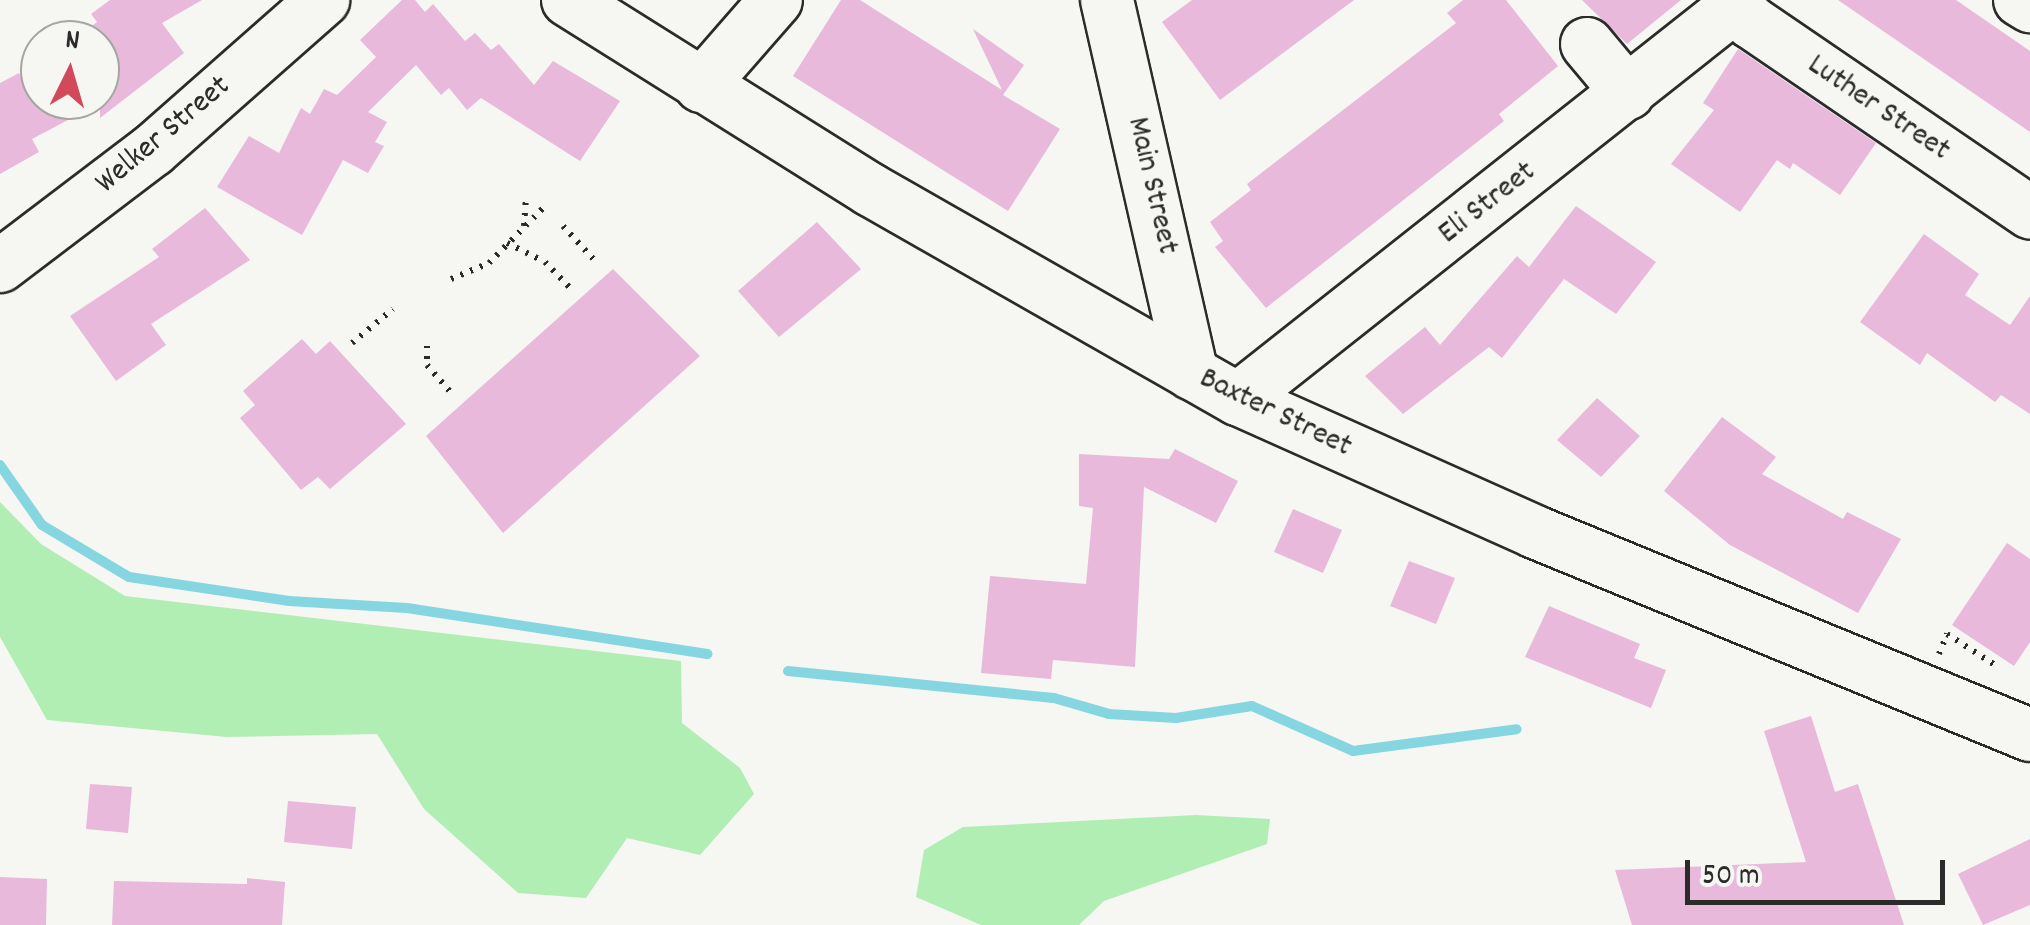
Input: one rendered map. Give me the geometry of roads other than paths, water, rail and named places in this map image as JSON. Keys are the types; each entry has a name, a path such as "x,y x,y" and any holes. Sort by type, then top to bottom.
{"street":[{"name":"Welker Street","path":"0,266 153,150 322,0"},
{"name":"Baxter Street","path":"568,0 701,86 1238,399 1535,532 2030,734"},
{"path":"701,86 776,0"},
{"name":"Main Street","path":"1107,0 1192,373"},
{"path":"2020,0 2030,6"},
{"name":"Eli Street","path":"1238,399 1628,93 1733,3"},
{"name":"Luther Street","path":"1733,3 2030,212"},
{"path":"1587,44 1628,93"}],"waterway":[{"path":"0,465 42,525 129,577 289,601 407,608 708,654"},
{"path":"788,671 1054,698 1109,714 1176,718 1252,706 1353,751 1517,729"}]}
